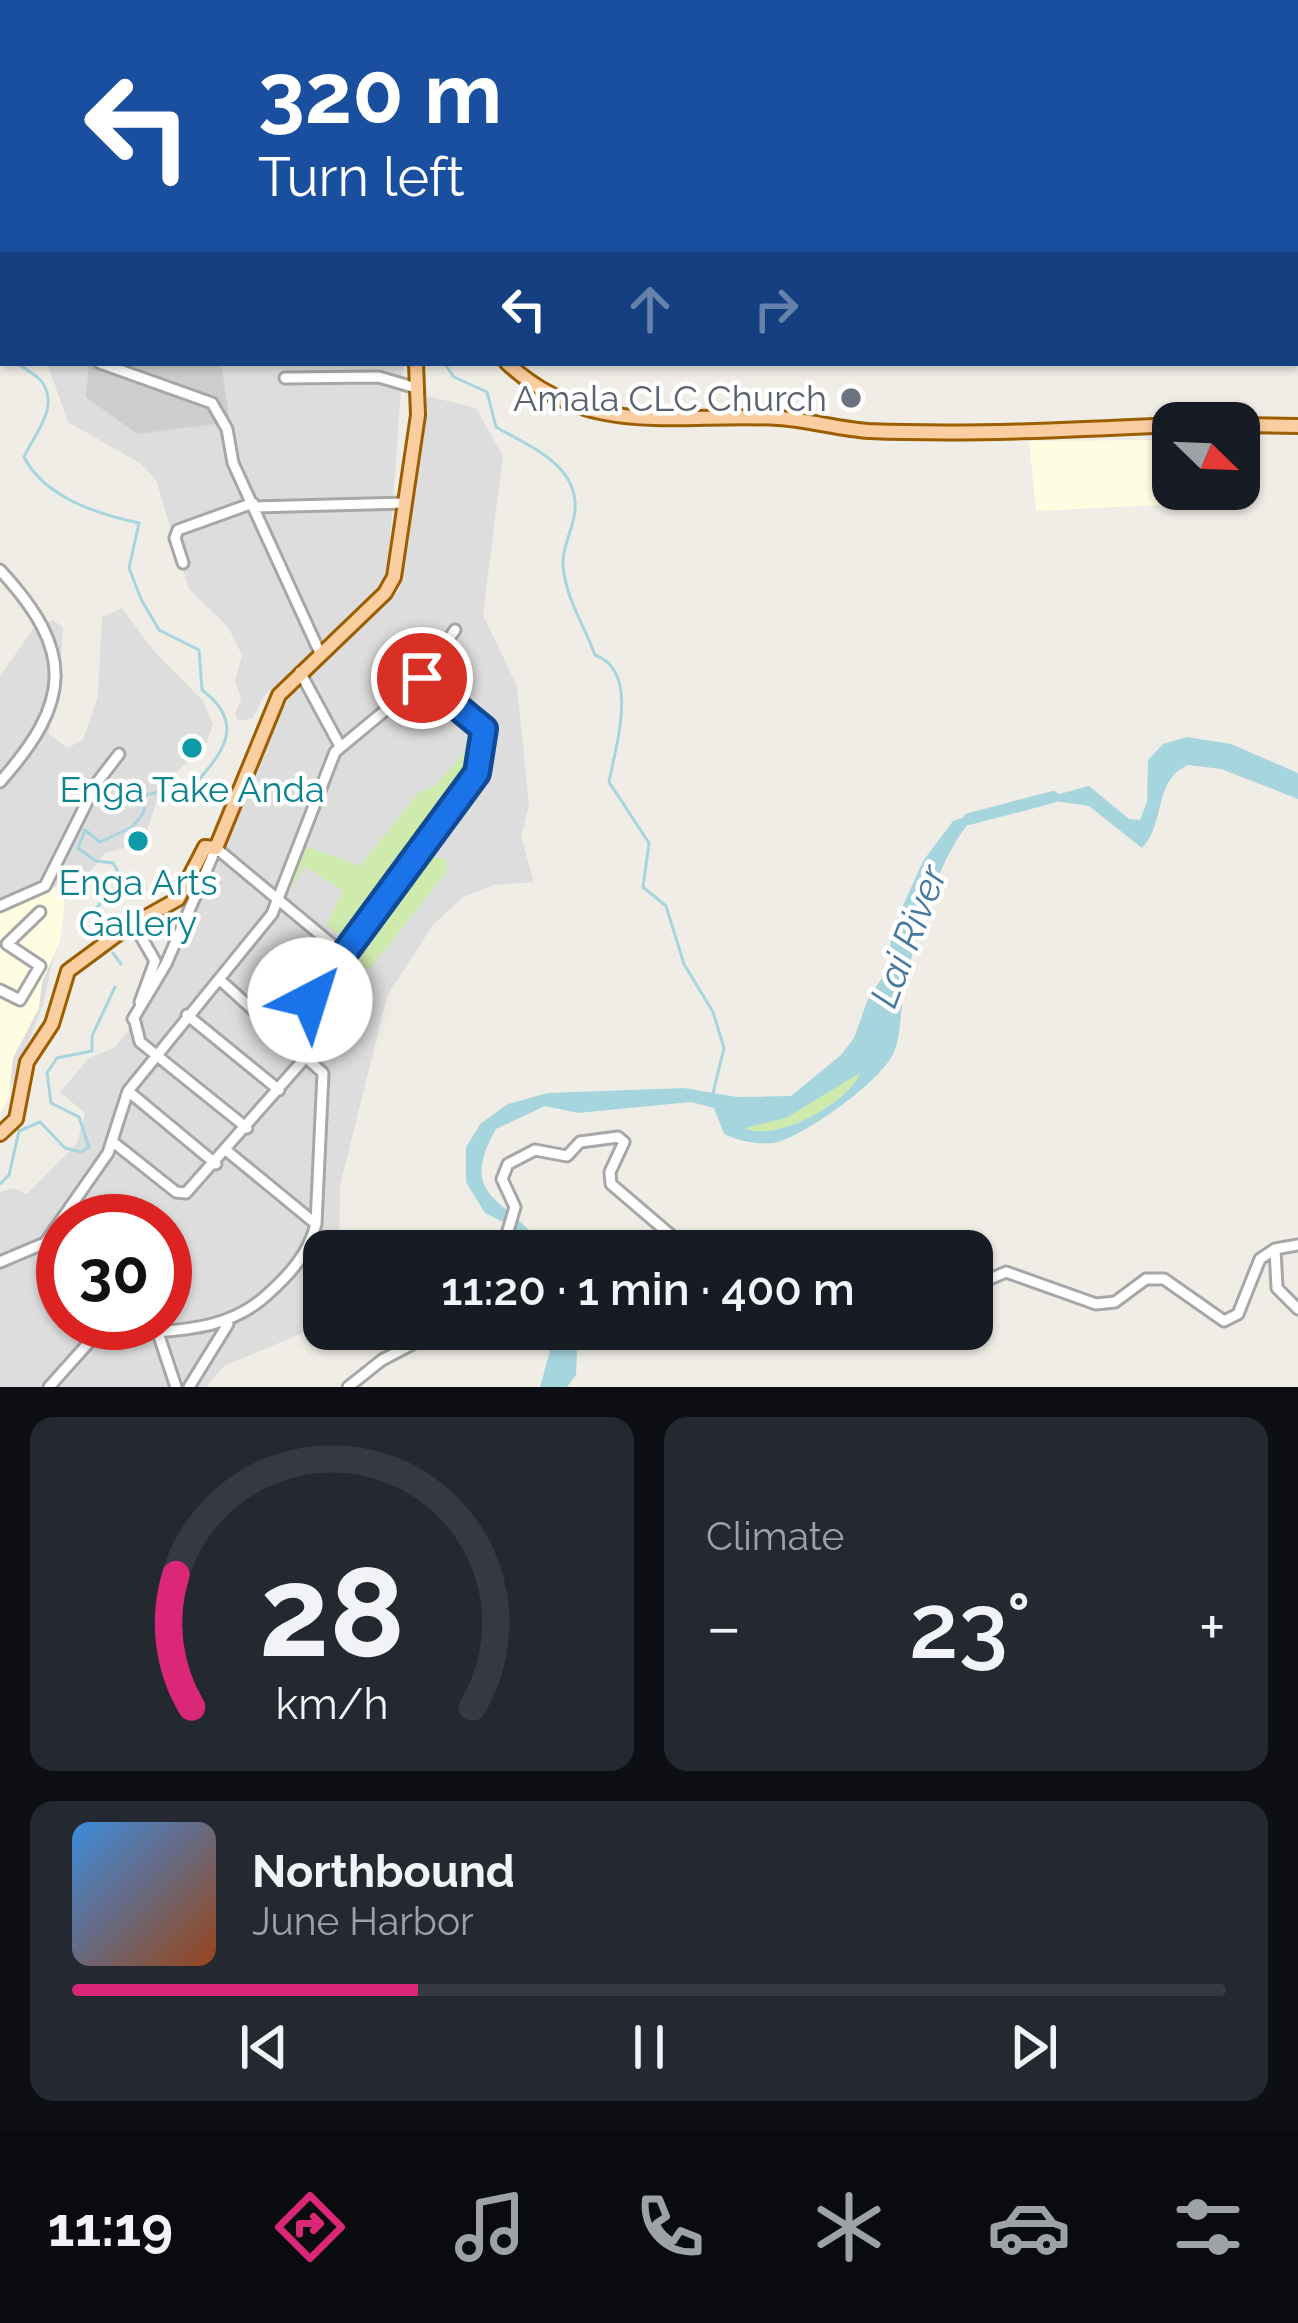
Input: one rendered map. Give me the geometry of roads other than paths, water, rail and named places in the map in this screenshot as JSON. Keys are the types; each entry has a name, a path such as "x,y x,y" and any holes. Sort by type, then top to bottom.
{"main road":[{"path":"0,1134 16,1119 26,1061 52,1024 68,971 126,928 178,899 197,855 205,847 216,848 269,711 300,671 386,593 394,577 406,502 416,366"},
{"path":"511,366 555,397 596,412 670,422 777,418 866,431 1152,425"},
{"path":"1260,425 1298,426"}],"street":[{"path":"112,366 212,404 320,653"},
{"path":"145,379 148,366"},
{"path":"285,378 380,377 416,388"},
{"path":"183,563 175,538 178,530 254,505 406,502"},
{"path":"0,570 27,600 50,645 55,703 40,733 0,782"},
{"path":"79,1194 113,1142 128,1091 272,914 340,746 393,708 422,678 455,630"},
{"path":"300,671 340,746"},
{"path":"281,1032 346,956 477,773 484,729 422,678"},
{"path":"0,906 45,886 96,784 118,754"},
{"path":"134,1019 166,964 216,848 346,956"},
{"path":"0,990 20,1000 39,975 40,966 7,944 40,912"},
{"path":"126,928 139,933 155,961 134,1019 140,1042 247,1128"},
{"path":"189,1387 228,1324 282,1284 308,1248 316,1224 324,1079 281,1032 219,979"},
{"path":"187,1015 279,1090"},
{"path":"113,1142 176,1192 194,1190 305,1058"},
{"path":"128,1091 216,1164"},
{"path":"504,1230 514,1212 502,1175 512,1161 540,1149 567,1156 580,1142 621,1137 622,1151 609,1176 611,1184 665,1230"},
{"path":"227,1151 316,1224"},
{"path":"993,1278 1006,1272 1096,1304 1115,1302 1146,1280 1164,1279 1224,1321 1238,1314 1260,1259 1275,1249 1298,1245"},
{"path":"0,1262 36,1247"},
{"path":"1275,1249 1277,1288 1298,1309"},
{"path":"192,1329 228,1324"},
{"path":"49,1387 82,1350"},
{"path":"164,1350 176,1387"},
{"path":"348,1387 401,1350"}],"water":[{"path":"1187,737 1231,744 1298,773 1298,799 1221,769 1188,765 1169,781 1142,848 1089,806 1041,799 1089,786 1129,819 1140,820 1147,802 1148,760 1163,744"},
{"path":"980,812 953,847 930,897 907,976 894,1052 860,1091 807,1128 765,1143 724,1134 714,1108 691,1102 578,1113 545,1106 496,1129 482,1172 493,1198 529,1230 510,1230 485,1213 466,1182 466,1147 481,1123 508,1104 548,1093 684,1088 737,1097 791,1096 841,1055 854,1038 868,999 886,972 893,928 923,861 953,821","holes":["860,1073 841,1096 792,1125 774,1130 745,1128 786,1118"]},
{"path":"550,1350 577,1350 576,1375 567,1387 540,1387"}],"waterway":[{"path":"22,366 42,382 48,401 44,421 24,457 59,494 139,523 129,568 141,599 159,630 199,650 202,690 226,720 222,748 182,801 159,792 146,795 143,814 132,827 100,842 85,830 78,848 96,861 113,863 120,875 82,932"},
{"path":"446,366 454,377 487,392 496,427 549,458 569,481 575,511 563,559 565,578 595,655 609,663 621,692 620,729 609,782 649,843 643,887 666,906 684,964 713,1012 724,1048 713,1093"},
{"name":"Lai River","path":"969,819 1053,797"},
{"path":"113,953 121,964"},
{"path":"0,1184 9,1175 19,1131 40,1122 65,1148 81,1152 89,1147 79,1117 51,1103 47,1073 57,1058 92,1051 92,1036 115,987"}],"place":[{"name":"Amala CLC Church","path":"851,398"},
{"name":"Enga Take Anda","path":"192,748"},
{"name":"Enga Arts Gallery","path":"138,841"}]}
